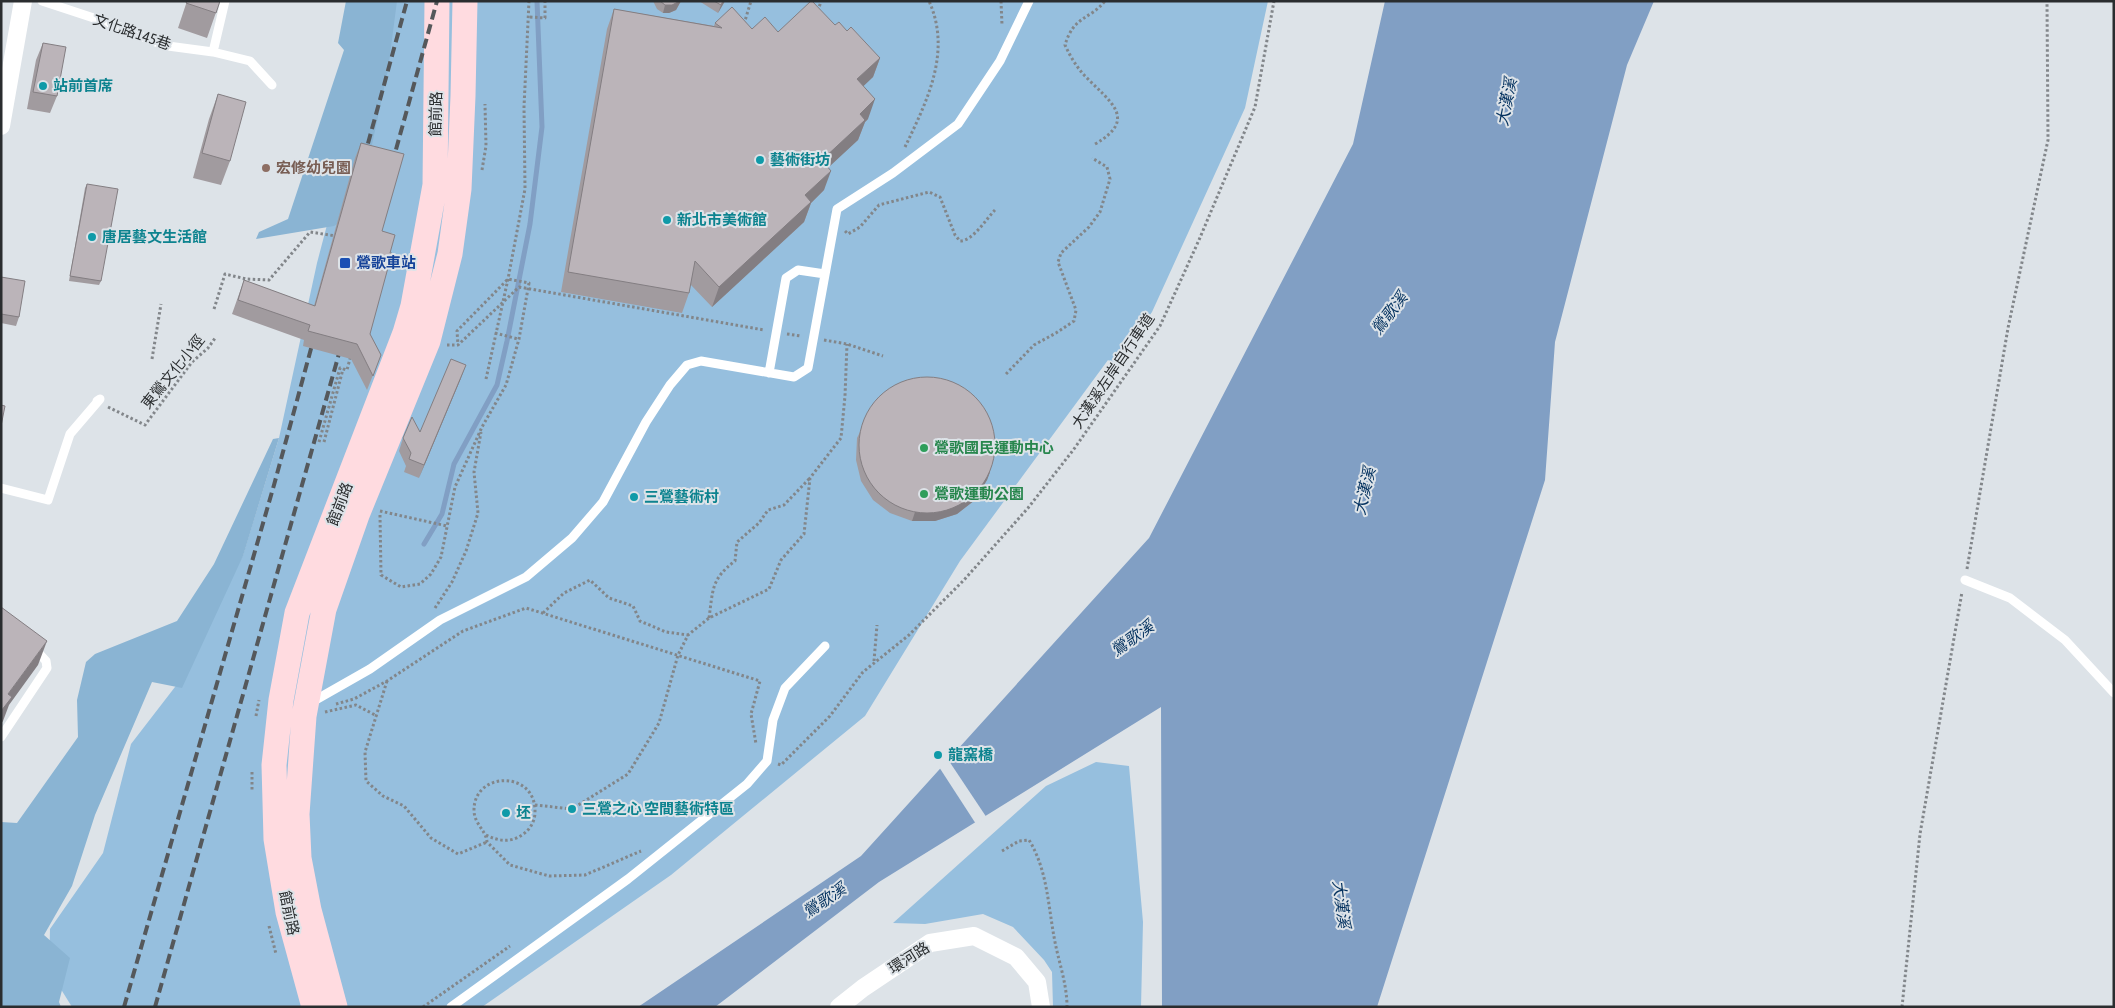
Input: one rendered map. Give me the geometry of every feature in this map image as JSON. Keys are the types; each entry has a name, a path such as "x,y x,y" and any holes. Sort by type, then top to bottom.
{"street":[{"path":"1,126 23,1"},
{"name":"館前路","path":"314,1007 288,912 276,839 274,765 281,700 297,613 405,332 413,306 435,184 436,1"},
{"name":"館前路","path":"335,1007 309,910 299,858 297,814 315,709 324,609 357,515 428,341 450,254 459,189 465,1"},
{"name":"環河路","path":"839,1007 863,988 930,943 974,936 1016,957 1037,982 1041,1007"}],"lane":[{"name":"文化路145巷","path":"42,1 118,26 160,44 213,52 250,61 272,85"},
{"path":"213,52 225,1"},
{"path":"315,709 440,620 526,577 572,538 603,502 646,422 670,385 687,365 701,361 794,377 808,368 836,209 893,173 958,124 1000,61 1029,1"},
{"path":"769,372 786,278 798,270 825,274"},
{"path":"1,488 48,500 70,434 100,399 97,401"},
{"path":"1965,580 2010,598 2065,640 2114,693"},
{"path":"1,736 47,668 46,661 25,641"},
{"path":"451,1007 628,879 747,784 767,761 773,720 785,688 825,646"}],"path":[{"path":"486,380 525,189 524,106 530,17 529,1"},
{"path":"530,17 545,18 545,1"},
{"path":"743,25 751,1"},
{"path":"815,19 821,1"},
{"path":"893,173 928,99 938,59 936,18 929,1"},
{"path":"1095,144 1108,137 1116,125 1117,111 1110,99 1084,76 1065,45 1069,32 1080,19 1105,1"},
{"name":"大漢溪左岸自行車道","path":"877,625 874,661 909,635 964,580 1028,508 1074,449 1160,326 1199,240 1254,107 1274,1"},
{"path":"1902,1007 1920,834 2008,328 2048,140 2047,1"},
{"path":"1006,374 1034,345 1074,321 1076,310 1058,262 1061,253 1089,227 1100,212 1110,179 1107,167 1092,158"},
{"path":"834,224 848,234 860,227 879,206 929,192 940,197 955,235 960,241 964,241 972,236 994,210"},
{"path":"214,309 225,274 246,279 268,280 310,232 345,237"},
{"path":"384,261 405,266"},
{"path":"447,526 379,510 381,575 401,587 420,584 431,574 441,557 447,526 454,487 482,427 506,385 518,339 529,283 508,279"},
{"path":"458,344 457,331 508,279"},
{"path":"443,345 458,344 519,287 847,344 883,356"},
{"path":"152,358 161,304"},
{"path":"495,333 518,339"},
{"name":"東鶯文化小徑","path":"97,401 145,425 192,362 208,348 216,337"},
{"path":"709,618 714,585 722,570 735,561 737,542 759,523 768,510 784,505 810,478 841,438 847,344"},
{"path":"322,442 344,369 348,370 353,348"},
{"path":"452,582 466,551 478,513 474,472 482,427"},
{"path":"535,805 572,809 628,774 659,723 678,655 688,635 709,618 769,589 781,560 804,534 810,478"},
{"path":"544,613 564,592 590,580 609,598 633,606 640,621 666,632 688,635"},
{"path":"315,709 354,699 387,681 463,631 526,608 760,682 751,714 756,746"},
{"path":"387,681 365,752 366,782 382,796 404,806 431,838 458,854 487,842"},
{"path":"315,709 327,713 356,705 377,716"},
{"path":"498,781 517,782 531,795 535,805 532,825 516,839 496,840 486,835 479,828 475,818 474,809 481,791 488,784 498,781"},
{"path":"486,835 487,842 510,865 548,876 586,875 643,850"},
{"path":"1002,851 1019,841 1029,840 1038,854 1067,994 1067,1007"}],"shaded area":[{"path":"346,1 397,1 388,70 358,210 334,226 256,239 259,232 288,219 344,50 338,43"},
{"name":"三鶯藝術村","path":"386,1 1268,1 1245,108 1152,312 1116,365 1108,360 960,561 865,716 671,875 482,1007 72,1007 49,970 50,929 103,853 131,744 185,674 243,555 279,438 317,263"},
{"path":"279,438 243,556 182,688 152,682 95,815 72,886 44,935 70,958 59,1002 61,1007 1,1007 1,822 17,823 78,737 77,700 86,662 95,654 177,621 214,564 273,439"},
{"path":"1096,762 1129,766 1143,922 1141,1007 1053,1007 1052,972 1044,960 1013,927 983,914 925,924 893,923 1046,786"}],"water":[{"path":"1385,1 1654,1 1627,65 1555,342 1545,480 1377,1007 1162,1007 1161,707 879,882 715,1007 638,1007 861,856 1149,538 1353,144"}],"pier":[{"path":"947,758 987,818 976,824 939,767"}],"building":[{"path":"187,1 220,1 216,13 186,3"},
{"path":"660,1 679,1 672,5 665,5"},
{"path":"714,1 723,1 721,5"},
{"path":"811,1 835,25 839,22 847,31 851,27 880,58 857,79 875,99 860,114 865,120 822,160 831,171 805,195 811,202 719,287 695,261 689,293 568,272 614,9 722,28 715,23 732,7 752,29 765,17 778,32"},
{"path":"43,43 66,47 57,96 33,92"},
{"path":"218,94 246,102 230,161 202,153"},
{"path":"361,143 404,154 382,231 395,235 370,334 381,355 373,376 357,344 308,331 310,325 238,300 244,280 315,306"},
{"name":"唐居藝文生活館","path":"87,184 118,189 101,281 70,276"},
{"path":"1,277 25,281 19,317 1,314"},
{"path":"451,359 466,365 424,465 409,459 411,453 403,438 412,417 420,432"},
{"name":"鶯歌國民運動中心","path":"927,377 953,382 975,397 990,419 995,445 990,471 975,493 953,508 927,513 901,508 879,493 864,471 859,445 864,419 879,397 901,382"},
{"path":"1,405 5,406 1,426"},
{"path":"1,607 47,641 8,694 12,697 1,711"}],"waterway":[{"path":"424,544 442,514 454,464 497,385 507,341 530,224 542,127 537,1"}],"railway":[{"path":"364,158 407,1"},
{"path":"392,164 437,1"},
{"path":"124,1007 274,485 315,334"},
{"path":"155,1007 342,343"}],"place":[{"name":"站前首席","path":"43,86"},
{"name":"藝術街坊","path":"760,160"},
{"name":"宏修幼兒園","path":"266,168"},
{"name":"新北市美術館","path":"667,220"},
{"name":"唐居藝文生活館","path":"92,237"},
{"name":"鶯歌車站","path":"345,263"},
{"name":"鶯歌國民運動中心","path":"924,448"},
{"name":"鶯歌運動公園","path":"924,494"},
{"name":"三鶯藝術村","path":"634,497"},
{"name":"龍窯橋","path":"938,755"},
{"name":"三鶯之心 空間藝術特區","path":"572,809"},
{"name":"坯","path":"506,813"}],"water label":[{"name":"大漢溪","path":"1506,102"},
{"name":"鶯歌溪","path":"1389,313"},
{"name":"大漢溪","path":"1364,491"},
{"name":"鶯歌溪","path":"1132,638"},
{"name":"鶯歌溪","path":"824,900"},
{"name":"大漢溪","path":"1342,904"}]}
